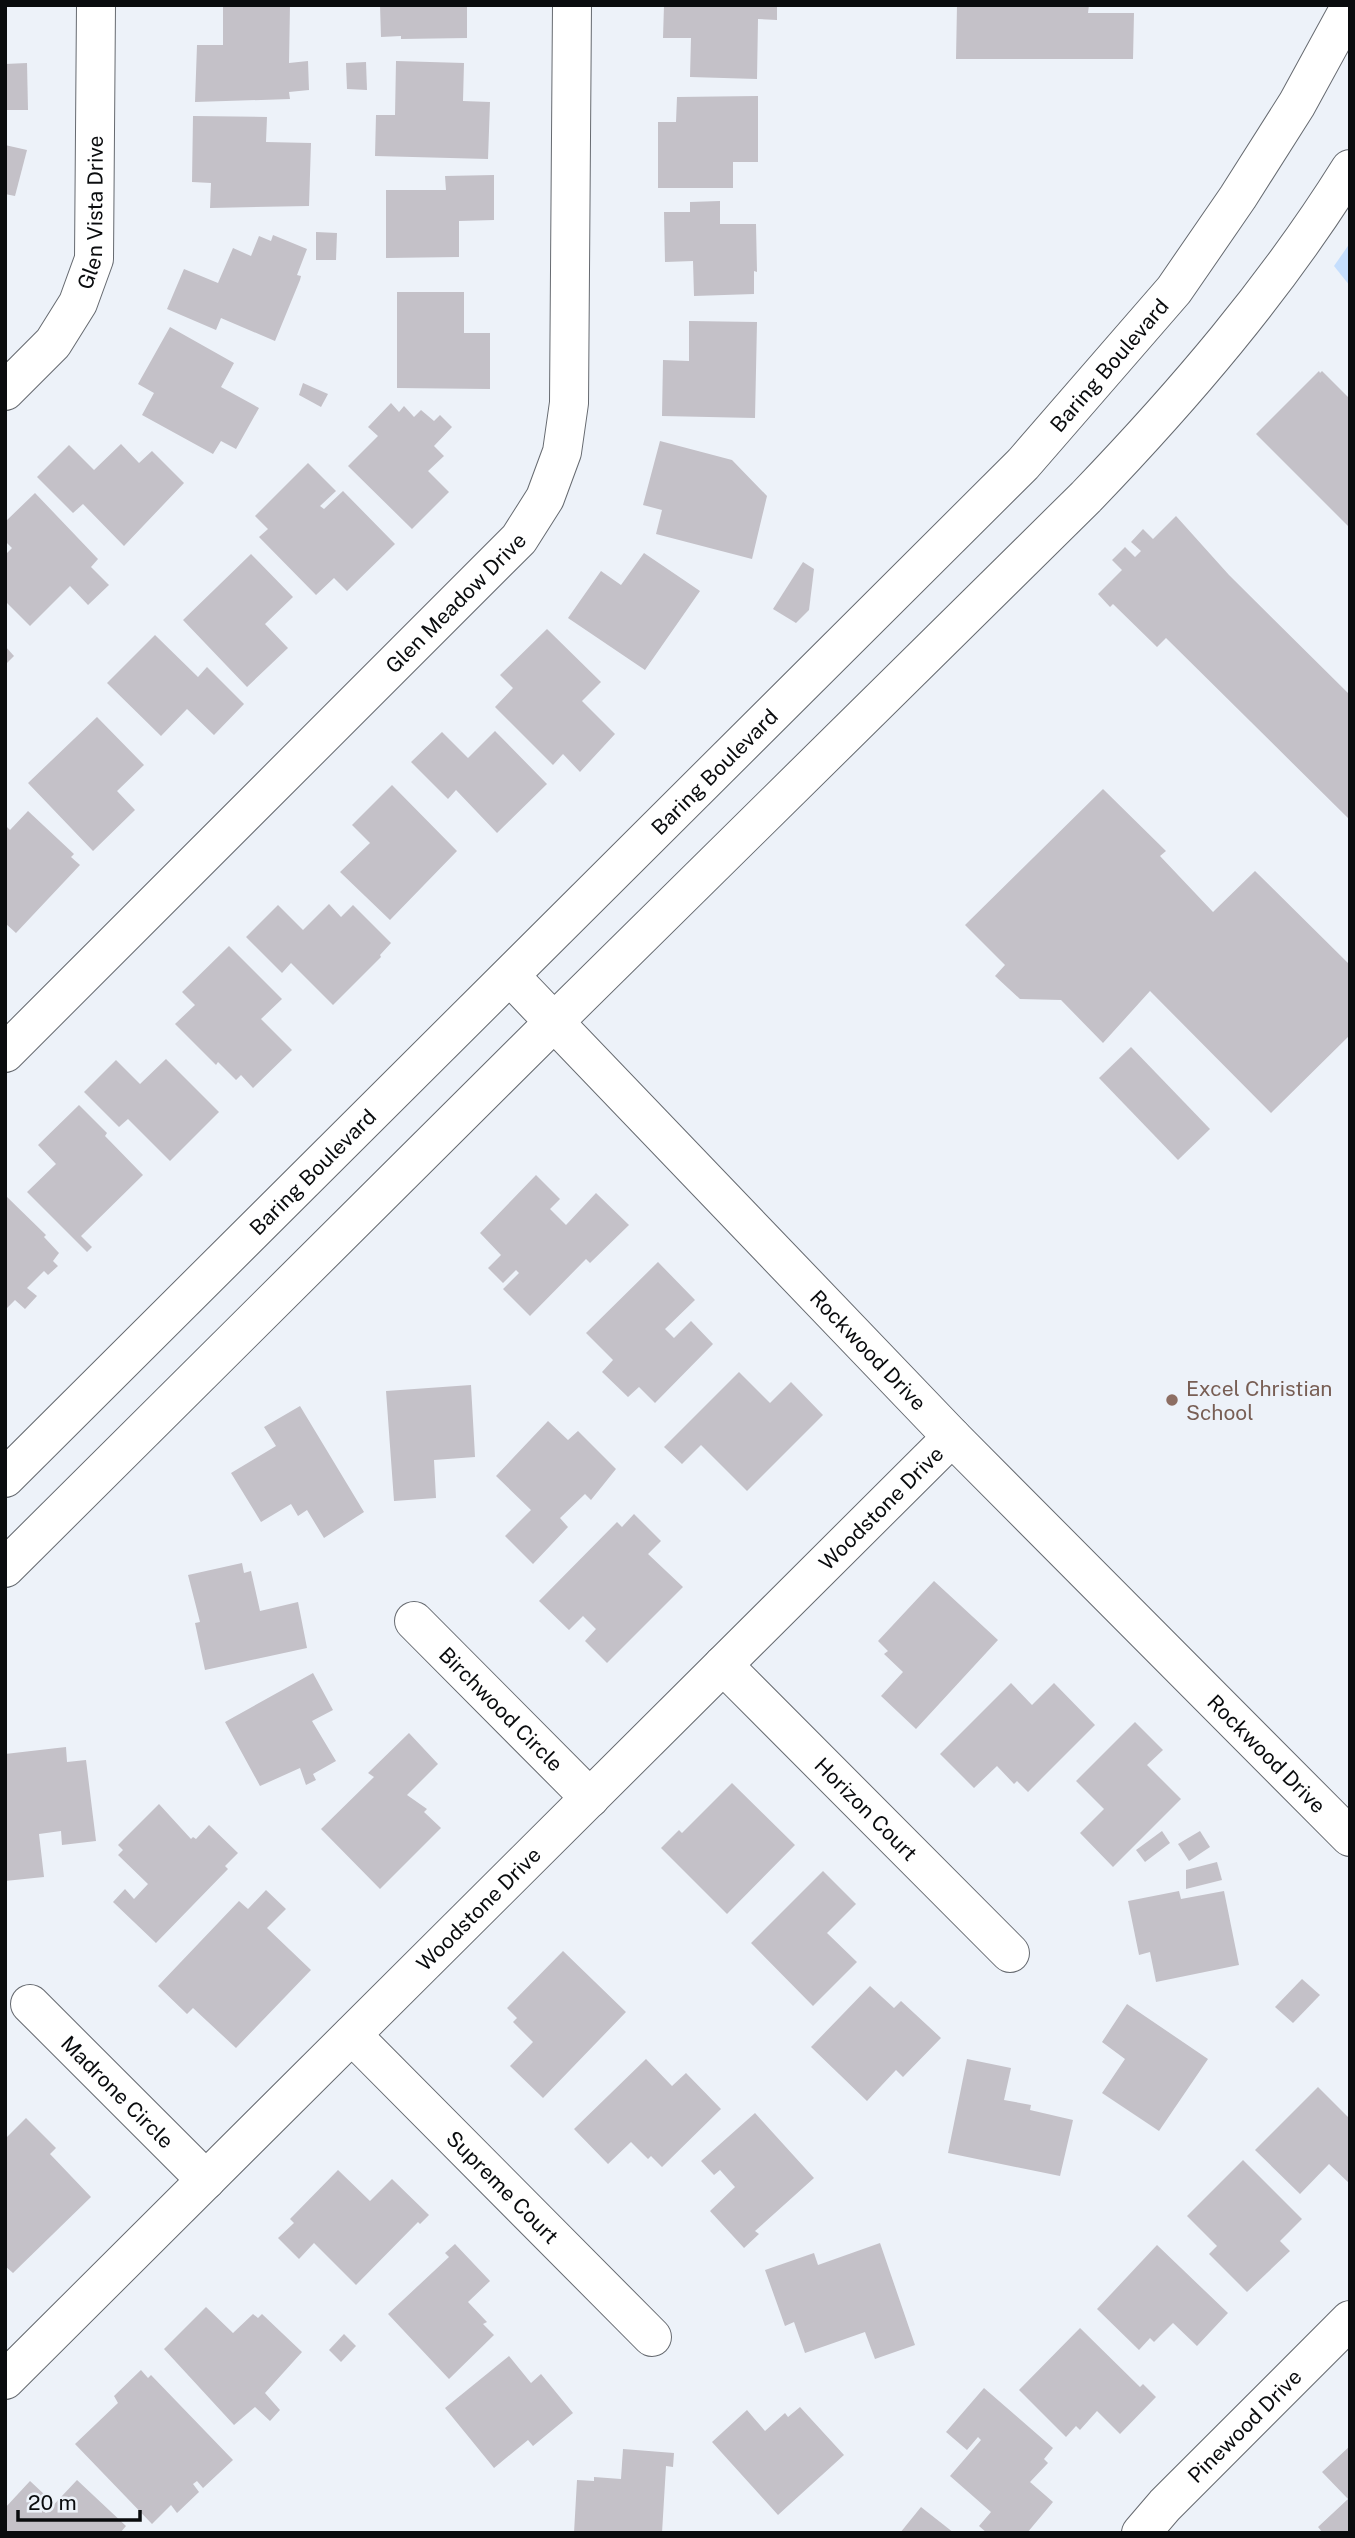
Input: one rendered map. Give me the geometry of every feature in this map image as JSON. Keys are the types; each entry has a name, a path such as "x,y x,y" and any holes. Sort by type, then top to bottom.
{"street":[{"name":"Glen Vista Drive","path":"5,391 53,343 78,303 94,259 96,5"},
{"name":"Glen Meadow Drive","path":"5,1052 519,539 545,498 562,452 569,403 572,5"},
{"name":"Baring Boulevard","path":"5,1478 1023,464 1174,290 1297,104 1350,7"},
{"path":"5,1568 554,1021 1086,497 1149,431 1266,292 1313,228 1350,169"},
{"name":"Rockwood Drive","path":"510,976 952,1437 1350,1837"},
{"name":"Woodstone Drive","path":"5,2380 952,1437"},
{"name":"Birchwood Circle","path":"414,1621 590,1798"},
{"name":"Horizon Court","path":"723,1665 1010,1954"},
{"name":"Madrone Circle","path":"30,2004 206,2180"},
{"name":"Supreme Court","path":"352,2035 652,2337"},
{"name":"Pinewood Drive","path":"1141,2533 1165,2505 1350,2320"}],"shaded area":[{"path":"1350,243 1350,286 1334,266"}],"building":[{"path":"223,5 290,5 289,63 308,61 309,90 289,92 290,99 195,102 197,45 223,45"},
{"path":"380,5 467,5 467,38 381,37"},
{"path":"664,5 777,5 777,20 758,19 757,79 690,77 691,38 663,38"},
{"path":"957,5 1089,5 1088,13 1134,13 1133,59 956,59"},
{"path":"396,61 464,63 463,101 490,102 488,159 375,156 376,115 395,115"},
{"path":"366,62 367,90 347,89 346,63"},
{"path":"27,63 28,110 5,110 5,64"},
{"path":"758,96 758,162 733,162 733,188 658,188 658,122 676,122 677,97"},
{"path":"193,116 267,117 266,142 311,143 309,206 210,208 211,183 192,182"},
{"path":"5,145 27,150 15,196 5,194"},
{"path":"494,175 494,220 459,221 459,257 386,258 386,190 446,190 445,176"},
{"path":"720,201 720,224 756,224 757,272 754,271 754,294 694,296 693,261 665,262 664,212 690,212 690,202"},
{"path":"316,232 337,233 336,260 316,260"},
{"path":"273,235 307,249 297,275 301,276 300,280 275,341 221,318 216,330 167,309 184,269 218,283 233,248 251,256 259,236 271,241"},
{"path":"397,292 464,292 464,333 490,333 490,389 397,388"},
{"path":"689,321 757,322 755,418 662,416 663,360 689,361"},
{"path":"170,327 234,363 221,387 259,408 236,449 221,441 213,454 142,415 154,393 138,384"},
{"path":"1319,371 1350,399 1350,528 1256,434"},
{"path":"303,383 328,394 321,407 299,395"},
{"path":"391,403 399,412 404,406 414,417 421,410 434,421 440,415 452,427 434,446 444,456 428,471 449,492 412,529 348,466 378,436 368,427"},
{"path":"660,441 732,460 767,496 752,559 656,534 662,510 643,505"},
{"path":"121,444 139,463 152,451 184,483 124,546 83,504 73,513 37,477 69,445 94,470"},
{"path":"308,463 336,491 320,506 324,509 343,491 395,544 347,591 334,578 316,595 259,537 268,529 255,516"},
{"path":"35,493 98,559 91,567 109,585 88,605 70,586 30,626 5,601 5,555 12,548 5,541 5,522"},
{"path":"1176,516 1229,575 1350,695 1350,820 1166,638 1157,647 1113,604 1110,607 1098,594 1122,570 1112,560 1125,547 1135,557 1141,551 1131,542 1143,529 1153,539"},
{"path":"644,553 700,591 645,670 568,618 601,571 621,585"},
{"path":"251,554 293,597 265,624 288,648 247,687 183,620"},
{"path":"803,562 814,569 809,610 796,623 773,609"},
{"path":"547,629 601,682 582,701 615,734 580,772 563,754 553,765 495,707 513,688 500,675"},
{"path":"155,635 198,677 207,667 244,704 214,735 187,709 161,736 107,683"},
{"path":"5,646 14,656 5,665"},
{"path":"97,717 144,765 117,791 135,810 93,851 28,783"},
{"path":"495,731 547,784 497,833 456,790 448,799 411,762 442,732 468,758"},
{"path":"392,785 457,851 390,920 340,872 370,843 352,825"},
{"path":"1103,789 1166,851 1160,856 1213,912 1255,871 1350,965 1350,1035 1271,1113 1150,991 1103,1043 1061,1000 1020,999 995,976 1005,965 965,925"},
{"path":"28,811 74,854 71,857 80,865 16,933 5,923 5,825 10,830"},
{"path":"329,904 341,917 353,905 391,943 381,957 333,1005 291,963 282,973 246,937 278,905 303,930"},
{"path":"229,946 282,999 261,1019 292,1050 253,1088 241,1075 236,1080 218,1062 216,1065 175,1024 195,1005 182,992"},
{"path":"1131,1047 1210,1129 1178,1160 1099,1078"},
{"path":"166,1059 219,1112 170,1161 128,1119 119,1127 84,1092 116,1060 140,1084"},
{"path":"79,1105 143,1175 81,1236 92,1247 87,1252 27,1192 56,1164 38,1145"},
{"path":"536,1175 560,1199 550,1209 566,1225 596,1193 629,1225 590,1263 586,1259 530,1316 503,1289 519,1273 516,1270 503,1283 488,1268 501,1255 480,1233"},
{"path":"5,1195 46,1235 44,1237 59,1253 53,1261 58,1266 48,1275 44,1271 27,1288 37,1296 25,1309 15,1300 5,1310"},
{"path":"658,1262 695,1300 665,1329 674,1338 691,1321 713,1344 655,1403 639,1387 628,1397 602,1372 613,1360 586,1333"},
{"path":"739,1372 770,1403 791,1382 823,1415 747,1491 701,1445 682,1464 664,1447"},
{"path":"471,1385 475,1457 434,1460 436,1498 394,1501 386,1391"},
{"path":"300,1406 364,1512 324,1538 307,1510 298,1516 291,1504 261,1522 231,1473 276,1446 264,1427"},
{"path":"548,1421 568,1440 578,1431 616,1469 591,1500 585,1494 560,1518 568,1527 533,1564 505,1536 531,1510 496,1476"},
{"path":"634,1514 661,1541 648,1554 683,1587 607,1663 585,1641 596,1629 583,1616 569,1630 539,1601 617,1522 622,1527"},
{"path":"242,1563 244,1573 251,1571 260,1611 298,1602 307,1648 205,1670 195,1623 200,1622 188,1575"},
{"path":"934,1581 998,1640 916,1729 881,1696 903,1672 884,1654 888,1651 878,1641"},
{"path":"313,1673 333,1710 312,1721 336,1761 313,1774 316,1780 306,1785 300,1768 260,1786 225,1722"},
{"path":"1011,1683 1032,1705 1054,1683 1095,1725 1028,1792 1017,1781 1014,1784 997,1766 974,1788 940,1754"},
{"path":"1135,1722 1163,1750 1147,1765 1181,1799 1113,1867 1080,1833 1104,1809 1076,1781"},
{"path":"409,1733 438,1764 407,1795 427,1809 424,1812 441,1828 380,1889 321,1829 374,1777 368,1773"},
{"path":"66,1747 67,1762 86,1760 96,1841 62,1845 61,1831 39,1834 44,1877 5,1881 5,1754"},
{"path":"732,1783 795,1845 727,1914 661,1848 679,1830 682,1833"},
{"path":"159,1804 191,1839 196,1839 209,1825 238,1853 225,1866 228,1869 156,1943 113,1902 125,1889 134,1899 148,1884 118,1855 123,1850 118,1845"},
{"path":"1162,1831 1170,1843 1145,1862 1136,1850"},
{"path":"1200,1831 1210,1847 1189,1861 1178,1844"},
{"path":"1217,1862 1222,1880 1186,1889 1186,1870"},
{"path":"823,1871 856,1904 827,1933 857,1962 813,2006 751,1943"},
{"path":"266,1890 286,1909 267,1928 311,1970 236,2048 193,2008 187,2014 158,1986 239,1901 248,1909"},
{"path":"1179,1891 1181,1899 1224,1891 1239,1965 1156,1982 1150,1952 1139,1955 1128,1901"},
{"path":"563,1951 626,2012 543,2098 510,2066 533,2042 513,2022 517,2018 507,2008"},
{"path":"1302,1979 1320,1995 1293,2023 1275,2007"},
{"path":"870,1986 894,2008 901,2001 941,2038 903,2077 896,2070 867,2101 811,2047"},
{"path":"1127,2004 1208,2059 1159,2131 1102,2093 1125,2059 1102,2042"},
{"path":"646,2059 672,2086 686,2073 721,2109 662,2167 651,2156 648,2159 631,2142 608,2164 574,2129"},
{"path":"967,2059 1011,2068 1004,2100 1031,2105 1030,2110 1073,2120 1060,2176 948,2153"},
{"path":"1318,2087 1350,2119 1350,2184 1329,2164 1300,2194 1255,2150"},
{"path":"755,2113 814,2178 755,2231 759,2234 744,2248 710,2211 735,2187 720,2170 714,2175 701,2161"},
{"path":"26,2118 56,2148 50,2154 91,2197 13,2273 5,2266 5,2139"},
{"path":"1243,2160 1302,2219 1280,2241 1290,2251 1247,2292 1209,2254 1217,2246 1187,2216"},
{"path":"338,2170 370,2201 392,2179 429,2215 420,2224 418,2222 356,2285 314,2243 299,2259 278,2238 294,2223 290,2219"},
{"path":"880,2243 915,2345 875,2359 865,2332 805,2353 794,2322 785,2326 765,2270 814,2253 818,2265"},
{"path":"455,2244 490,2281 468,2302 487,2322 483,2324 494,2335 449,2379 388,2314 449,2257 445,2253"},
{"path":"1157,2245 1228,2313 1197,2346 1173,2323 1154,2342 1150,2338 1139,2350 1097,2309"},
{"path":"206,2307 233,2333 253,2314 258,2318 262,2314 302,2352 265,2393 280,2410 270,2421 255,2407 234,2425 164,2349"},
{"path":"1080,2328 1140,2387 1143,2384 1156,2397 1120,2434 1097,2411 1080,2430 1076,2426 1066,2437 1019,2390"},
{"path":"344,2334 356,2346 341,2362 329,2350"},
{"path":"509,2356 531,2383 541,2374 573,2413 533,2446 528,2440 494,2468 445,2408"},
{"path":"141,2370 148,2378 151,2375 233,2460 203,2488 197,2481 193,2484 199,2492 177,2513 171,2505 152,2524 75,2444 118,2403 114,2396"},
{"path":"984,2388 1053,2448 1044,2459 1048,2463 1030,2482 1053,2502 1027,2533 987,2533 979,2526 991,2512 950,2476 981,2440 978,2437 967,2450 946,2432"},
{"path":"800,2407 844,2455 778,2515 712,2442 747,2410 765,2431 785,2413 788,2417"},
{"path":"1350,2446 1350,2533 1323,2533 1318,2527 1348,2499 1322,2472"},
{"path":"623,2449 674,2453 673,2467 666,2466 662,2533 574,2533 577,2480 594,2481 594,2477 621,2479"},
{"path":"77,2480 126,2526 120,2533 5,2533 5,2508 30,2481 45,2495 36,2504 46,2513"},
{"path":"921,2507 954,2533 900,2533"}],"place":[{"name":"Excel Christian School","path":"1172,1400"}]}
